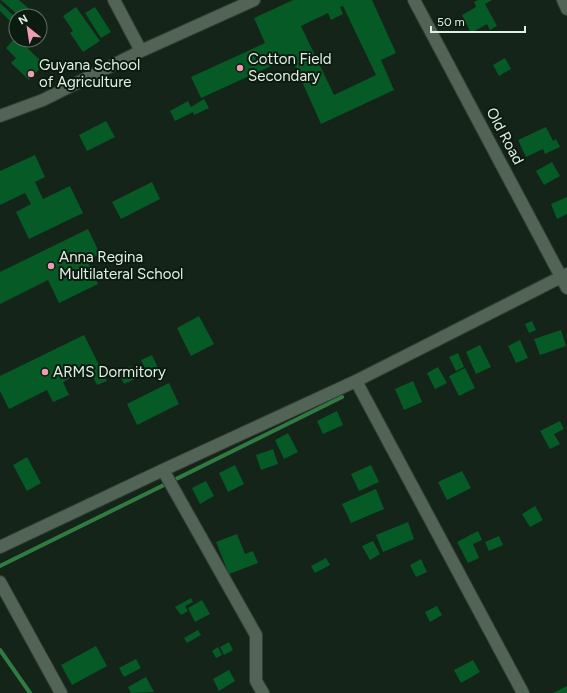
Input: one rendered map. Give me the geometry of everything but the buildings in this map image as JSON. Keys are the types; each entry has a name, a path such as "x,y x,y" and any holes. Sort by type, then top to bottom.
{"street":[{"path":"114,0 141,51"},
{"path":"0,116 43,100 141,51 254,0"},
{"name":"Old Road","path":"414,0 564,275 567,288"},
{"path":"563,0 567,8"},
{"path":"0,547 165,473 356,382 564,275"},
{"path":"356,382 523,693"},
{"path":"165,473 256,635 256,681 263,693"},
{"path":"0,582 61,693"}],"waterway":[{"path":"0,566 342,397"},
{"path":"0,650 30,693"}],"place":[{"name":"Cotton Field Secondary","path":"240,68"},
{"name":"Guyana School of Agriculture","path":"31,74"},
{"name":"Anna Regina Multilateral School","path":"51,266"},
{"name":"ARMS Dormitory","path":"45,372"}]}
